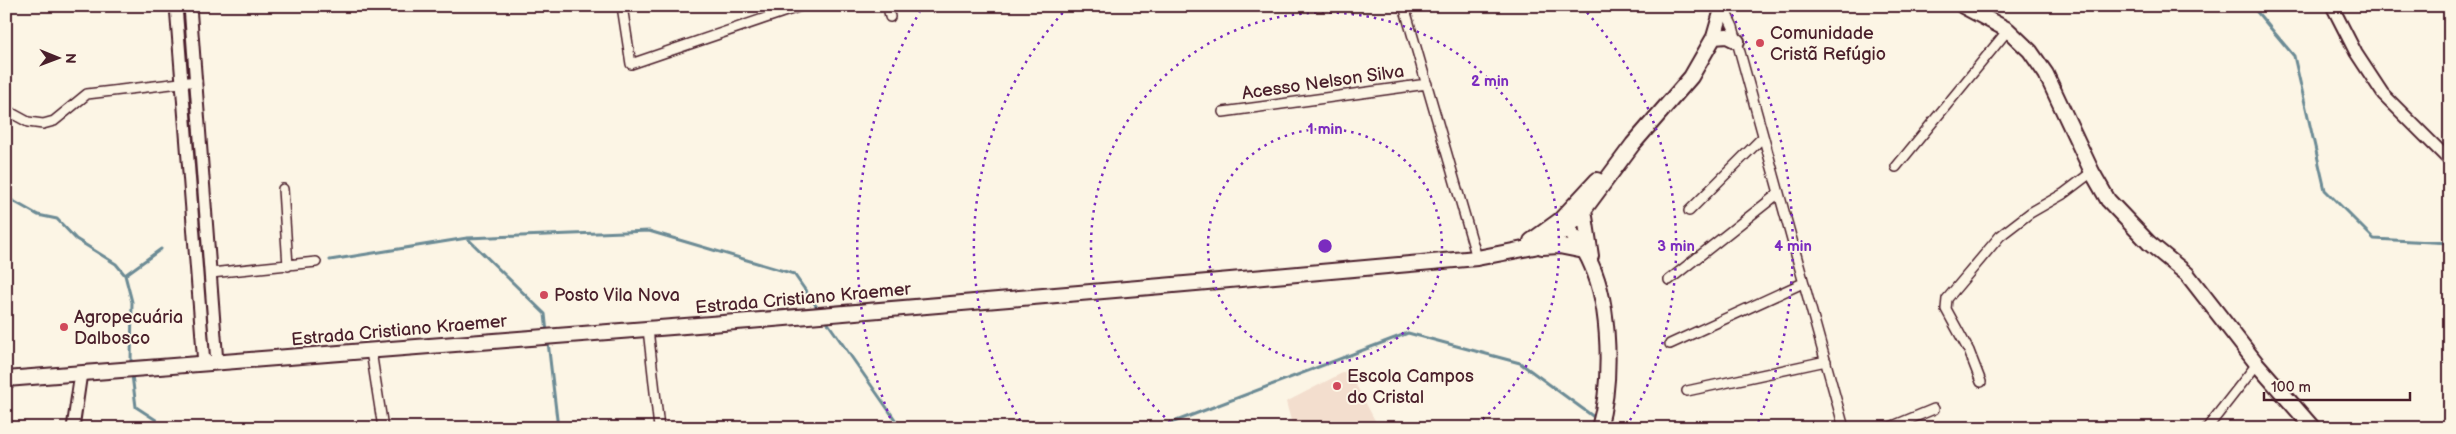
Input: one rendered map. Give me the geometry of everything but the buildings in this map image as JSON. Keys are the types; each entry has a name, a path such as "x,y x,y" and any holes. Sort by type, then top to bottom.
{"main road":[{"name":"Estrada Cristiano Kraemer","path":"6,379 833,314 1477,258 1534,247 1551,240 1690,77 1714,37 1723,6"},
{"path":"1963,6 2008,30 2030,51 2046,74 2092,172 2108,200 2149,243 2187,274 2257,364 2313,428"},
{"path":"1714,37 1727,36 1737,41"},
{"name":"Estrada Cristiano Kraemer","path":"1511,250 1564,224 1584,210 1633,144"},
{"path":"1584,210 1592,265 1603,304 1606,360 1605,406 1599,428"},
{"path":"1564,224 1592,265"},
{"path":"1534,247 1559,246 1584,251"}],"street":[{"path":"176,6 181,82 211,363"},
{"path":"190,6 211,273 211,363"},
{"path":"622,6 631,64 801,6"},
{"path":"888,6 890,17"},
{"path":"1404,6 1477,258"},
{"path":"1723,6 1737,41 1762,138 1844,428"},
{"path":"2332,6 2356,52 2383,94 2450,161"},
{"path":"1720,20 1737,41"},
{"path":"1896,167 2008,30"},
{"path":"6,110 28,122 43,124 54,120 86,94 197,81"},
{"name":"Acesso Nelson Silva","path":"1223,112 1427,84"},
{"path":"1689,211 1762,138"},
{"path":"1981,382 1969,351 1946,308 1947,299 2000,236 2092,172"},
{"path":"283,190 288,266"},
{"path":"1670,280 1779,193"},
{"path":"211,273 316,262"},
{"path":"1670,344 1804,283"},
{"path":"648,329 659,428"},
{"path":"371,350 382,428"},
{"path":"1688,391 1826,361"},
{"path":"2207,428 2257,364"},
{"path":"73,428 81,373"},
{"path":"1888,428 1934,409"}],"shaded area":[{"name":"Escola Campos do Cristal","path":"1348,370 1379,428 1293,428 1286,402"}],"waterway":[{"path":"2252,6 2294,56 2325,190 2374,239 2450,243"},
{"path":"6,197 38,215 57,219 76,239 116,264 125,275 132,302 131,362"},
{"path":"330,260 467,238 649,231 794,274 819,310"},
{"path":"468,239 545,314 547,333"},
{"path":"125,275 161,249"},
{"path":"825,319 901,428"},
{"path":"1158,428 1408,333 1520,363 1598,420"},
{"path":"548,342 558,428"},
{"path":"132,375 136,407 156,420 157,428"}],"place":[{"name":"Comunidade Cristã Refúgio","path":"1760,43"},
{"name":"Posto Vila Nova","path":"544,295"},
{"name":"Agropecuária Dalbosco","path":"64,327"},
{"name":"Escola Campos do Cristal","path":"1337,386"}]}
